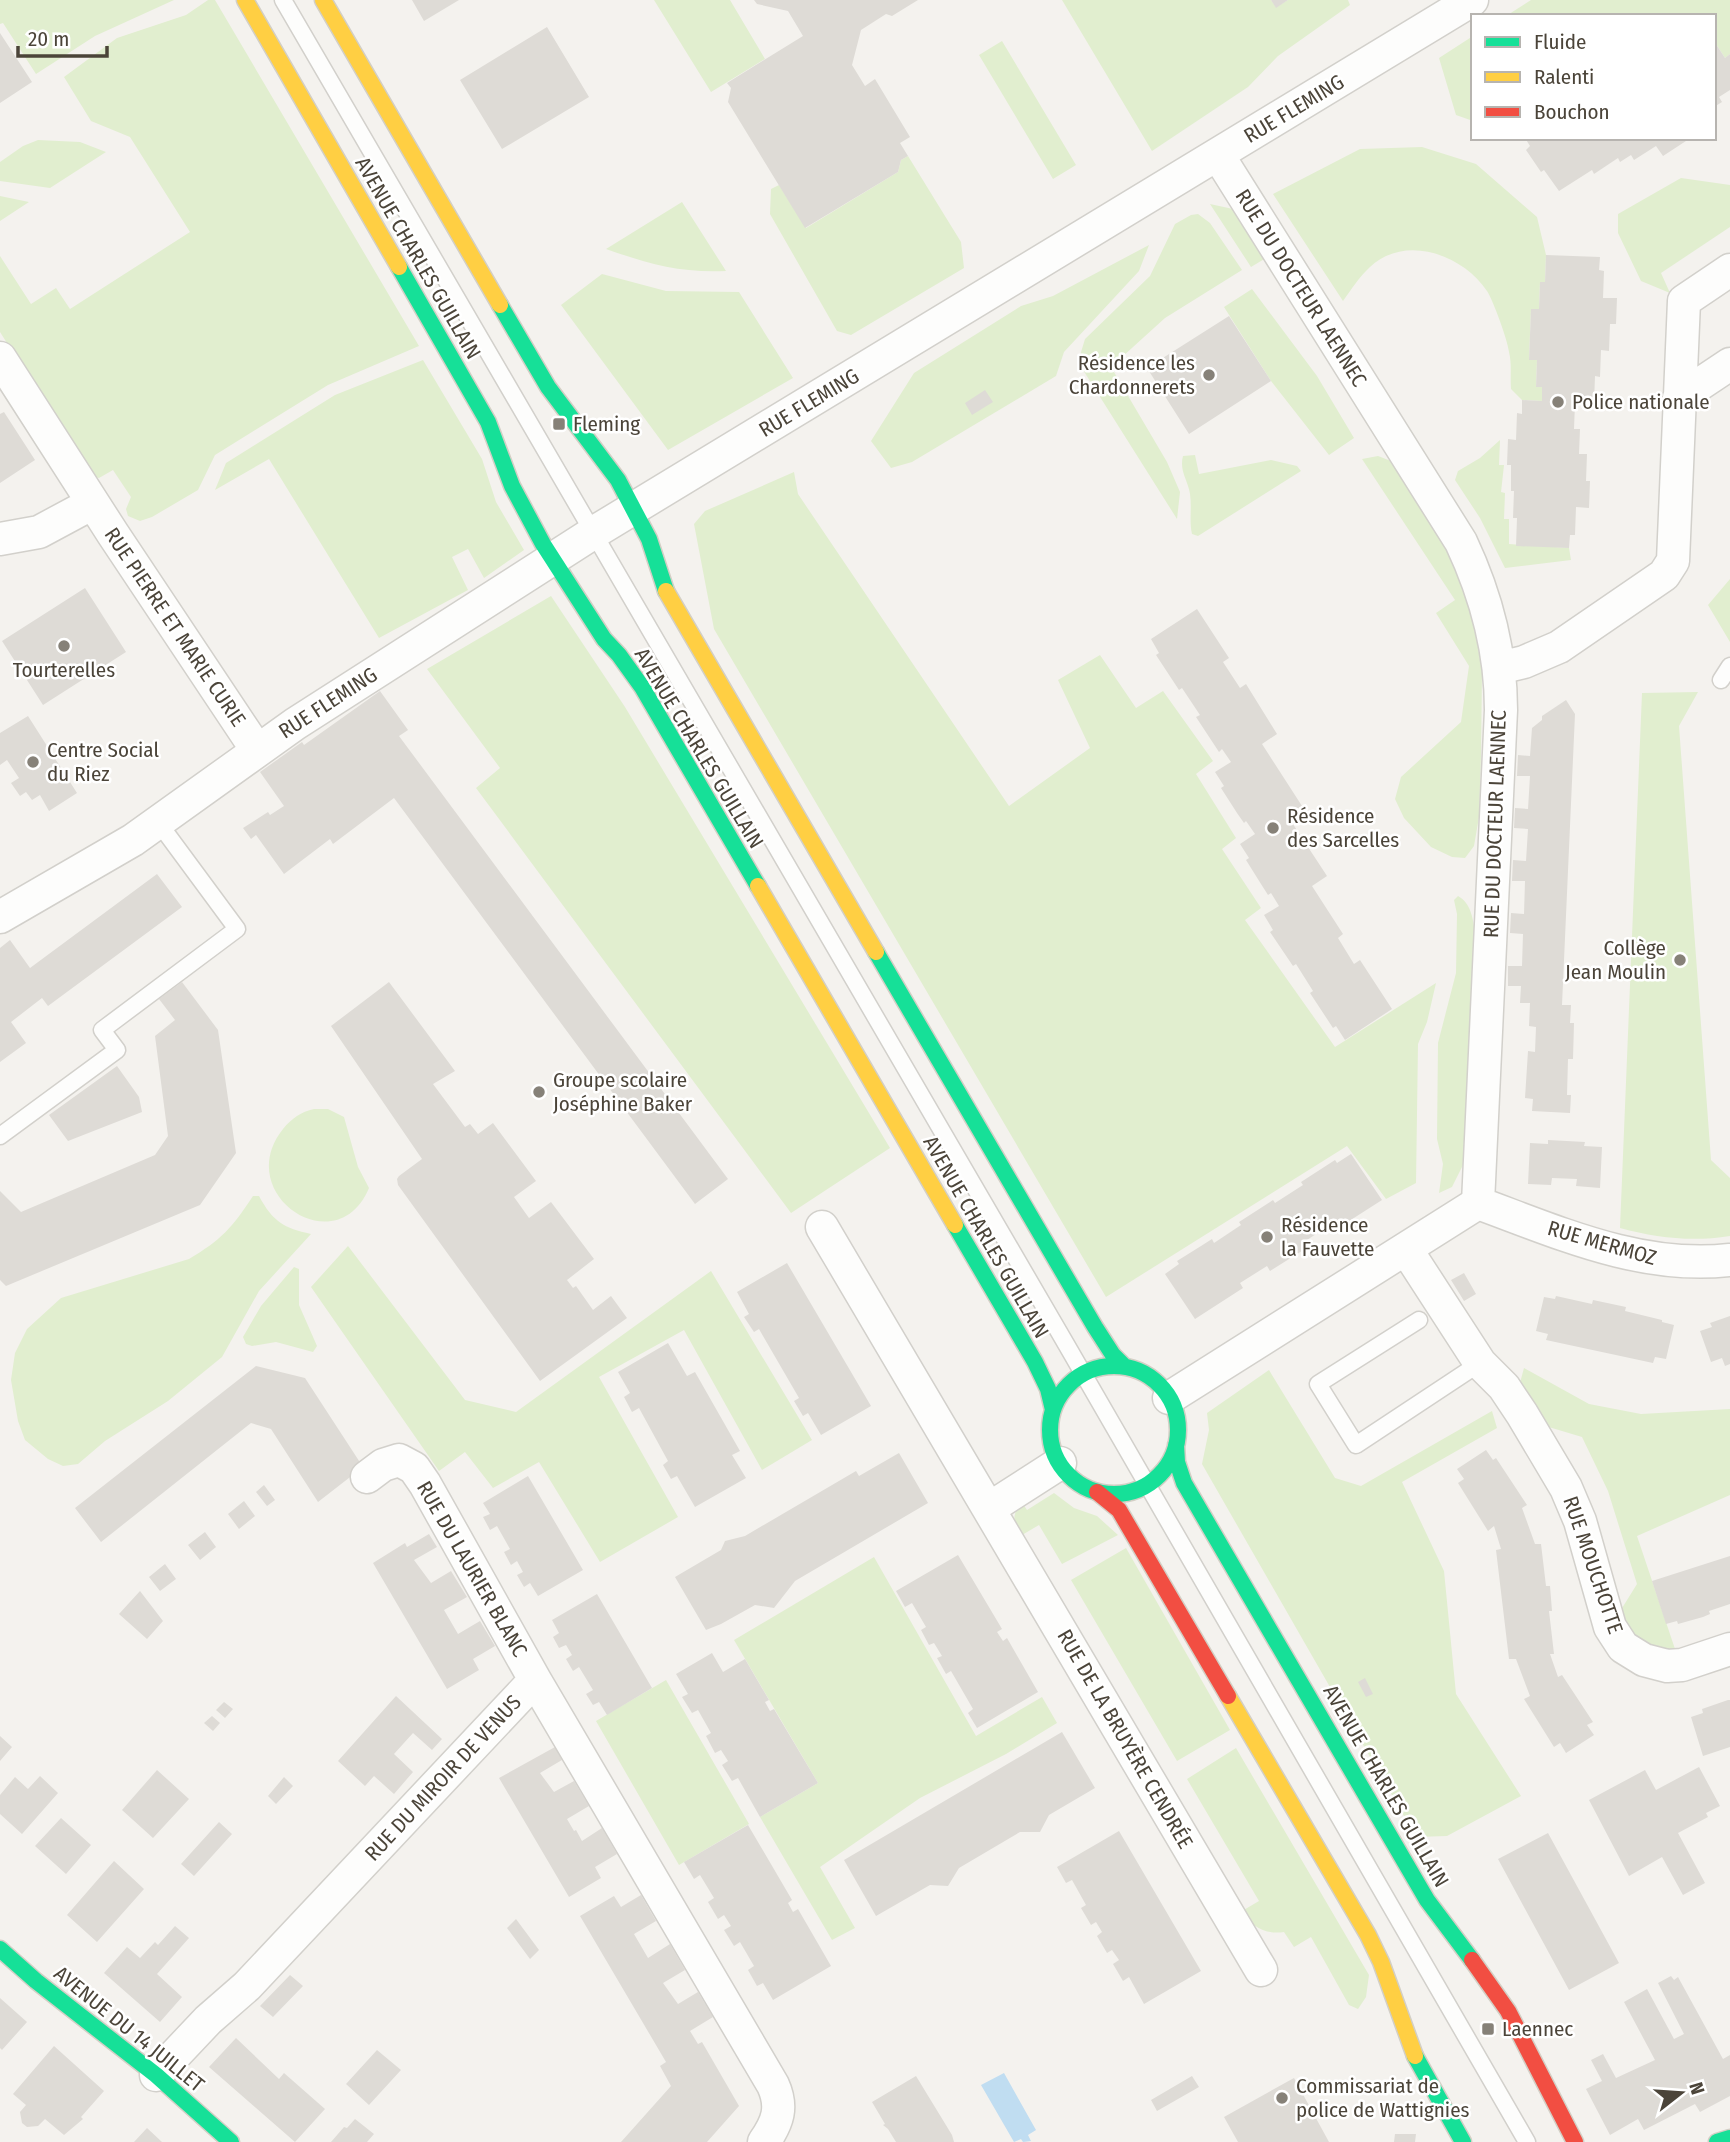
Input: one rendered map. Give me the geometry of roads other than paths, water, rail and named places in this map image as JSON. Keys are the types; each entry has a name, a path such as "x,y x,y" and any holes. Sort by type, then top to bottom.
{"street":[{"name":"AVENUE CHARLES GUILLAIN","path":"246,0 488,422 512,486 552,559 604,639 631,670 666,727 1035,1362 1048,1389 1054,1410"},
{"path":"323,0 548,387 602,456 635,509 649,539 666,592 1095,1327 1125,1367"},
{"name":"RUE FLEMING","path":"0,917 118,849 257,750 552,559 1472,0"},
{"name":"RUE DU DOCTEUR LAENNEC","path":"1218,155 1461,542 1486,603 1499,668 1500,710 1478,1203"},
{"path":"1499,668 1524,662 1559,647 1664,575 1670,568 1673,561 1684,301 1730,270"},
{"name":"RUE PIERRE ET MARIE CURIE","path":"0,358 257,750"},
{"path":"1679,398 1730,364"},
{"path":"0,539 40,532 93,503"},
{"path":"1463,2142 1414,2054 1381,1962 1368,1936 1119,1510 1097,1492 1080,1484 1060,1463 1051,1438 1054,1410 1065,1390 1083,1374 1103,1367 1125,1367 1147,1376 1170,1398 1478,1203"},
{"name":"RUE MERMOZ","path":"1478,1203 1629,1254 1692,1263 1730,1260"},
{"name":"RUE DE LA BRUYÈRE CENDRÉE","path":"822,1227 1261,1970"},
{"name":"RUE MOUCHOTTE","path":"1406,1249 1480,1363 1510,1396 1570,1496 1588,1548 1606,1617 1623,1647 1644,1660 1667,1666 1682,1665 1730,1649"},
{"name":"AVENUE CHARLES GUILLAIN","path":"1170,1398 1177,1421 1177,1462 1184,1483 1427,1900 1503,2003 1575,2142"},
{"path":"1097,1492 1118,1494 1147,1485 1163,1472 1176,1445"},
{"name":"RUE DU LAURIER BLANC","path":"367,1477 383,1465 398,1460 414,1468 535,1680"},
{"path":"990,1508 1060,1463"},
{"name":"RUE DU MIROIR DE VENUS","path":"156,2075 208,2020 247,1986 535,1680 773,2085 778,2097 779,2111 774,2128 764,2142"},
{"name":"AVENUE DU 14 JUILLET","path":"0,1949 36,1981 156,2075 231,2142"},
{"path":"1717,2142 1730,2138"}],"lane":[{"path":"283,0 1527,2142"},
{"path":"0,1136 117,1050 103,1030 236,929 158,822"},
{"path":"1419,1320 1318,1384 1356,1444 1480,1363"}],"water":[{"path":"1004,2073 1036,2130 1028,2135 1031,2141 1023,2142 1021,2139 1014,2142 981,2085"}],"place":[{"name":"Résidence les Chardonnerets","path":"1209,375"},
{"name":"Police nationale","path":"1558,402"},
{"name":"Fleming","path":"559,424"},
{"name":"Tourterelles","path":"64,646"},
{"name":"Centre Social du Riez","path":"33,762"},
{"name":"Résidence des Sarcelles","path":"1273,828"},
{"name":"Collège Jean Moulin","path":"1680,960"},
{"name":"Groupe scolaire Joséphine Baker","path":"539,1092"},
{"name":"Résidence la Fauvette","path":"1267,1237"},
{"name":"Laennec","path":"1488,2029"},
{"name":"Commissariat de police de Wattignies","path":"1282,2098"}]}
